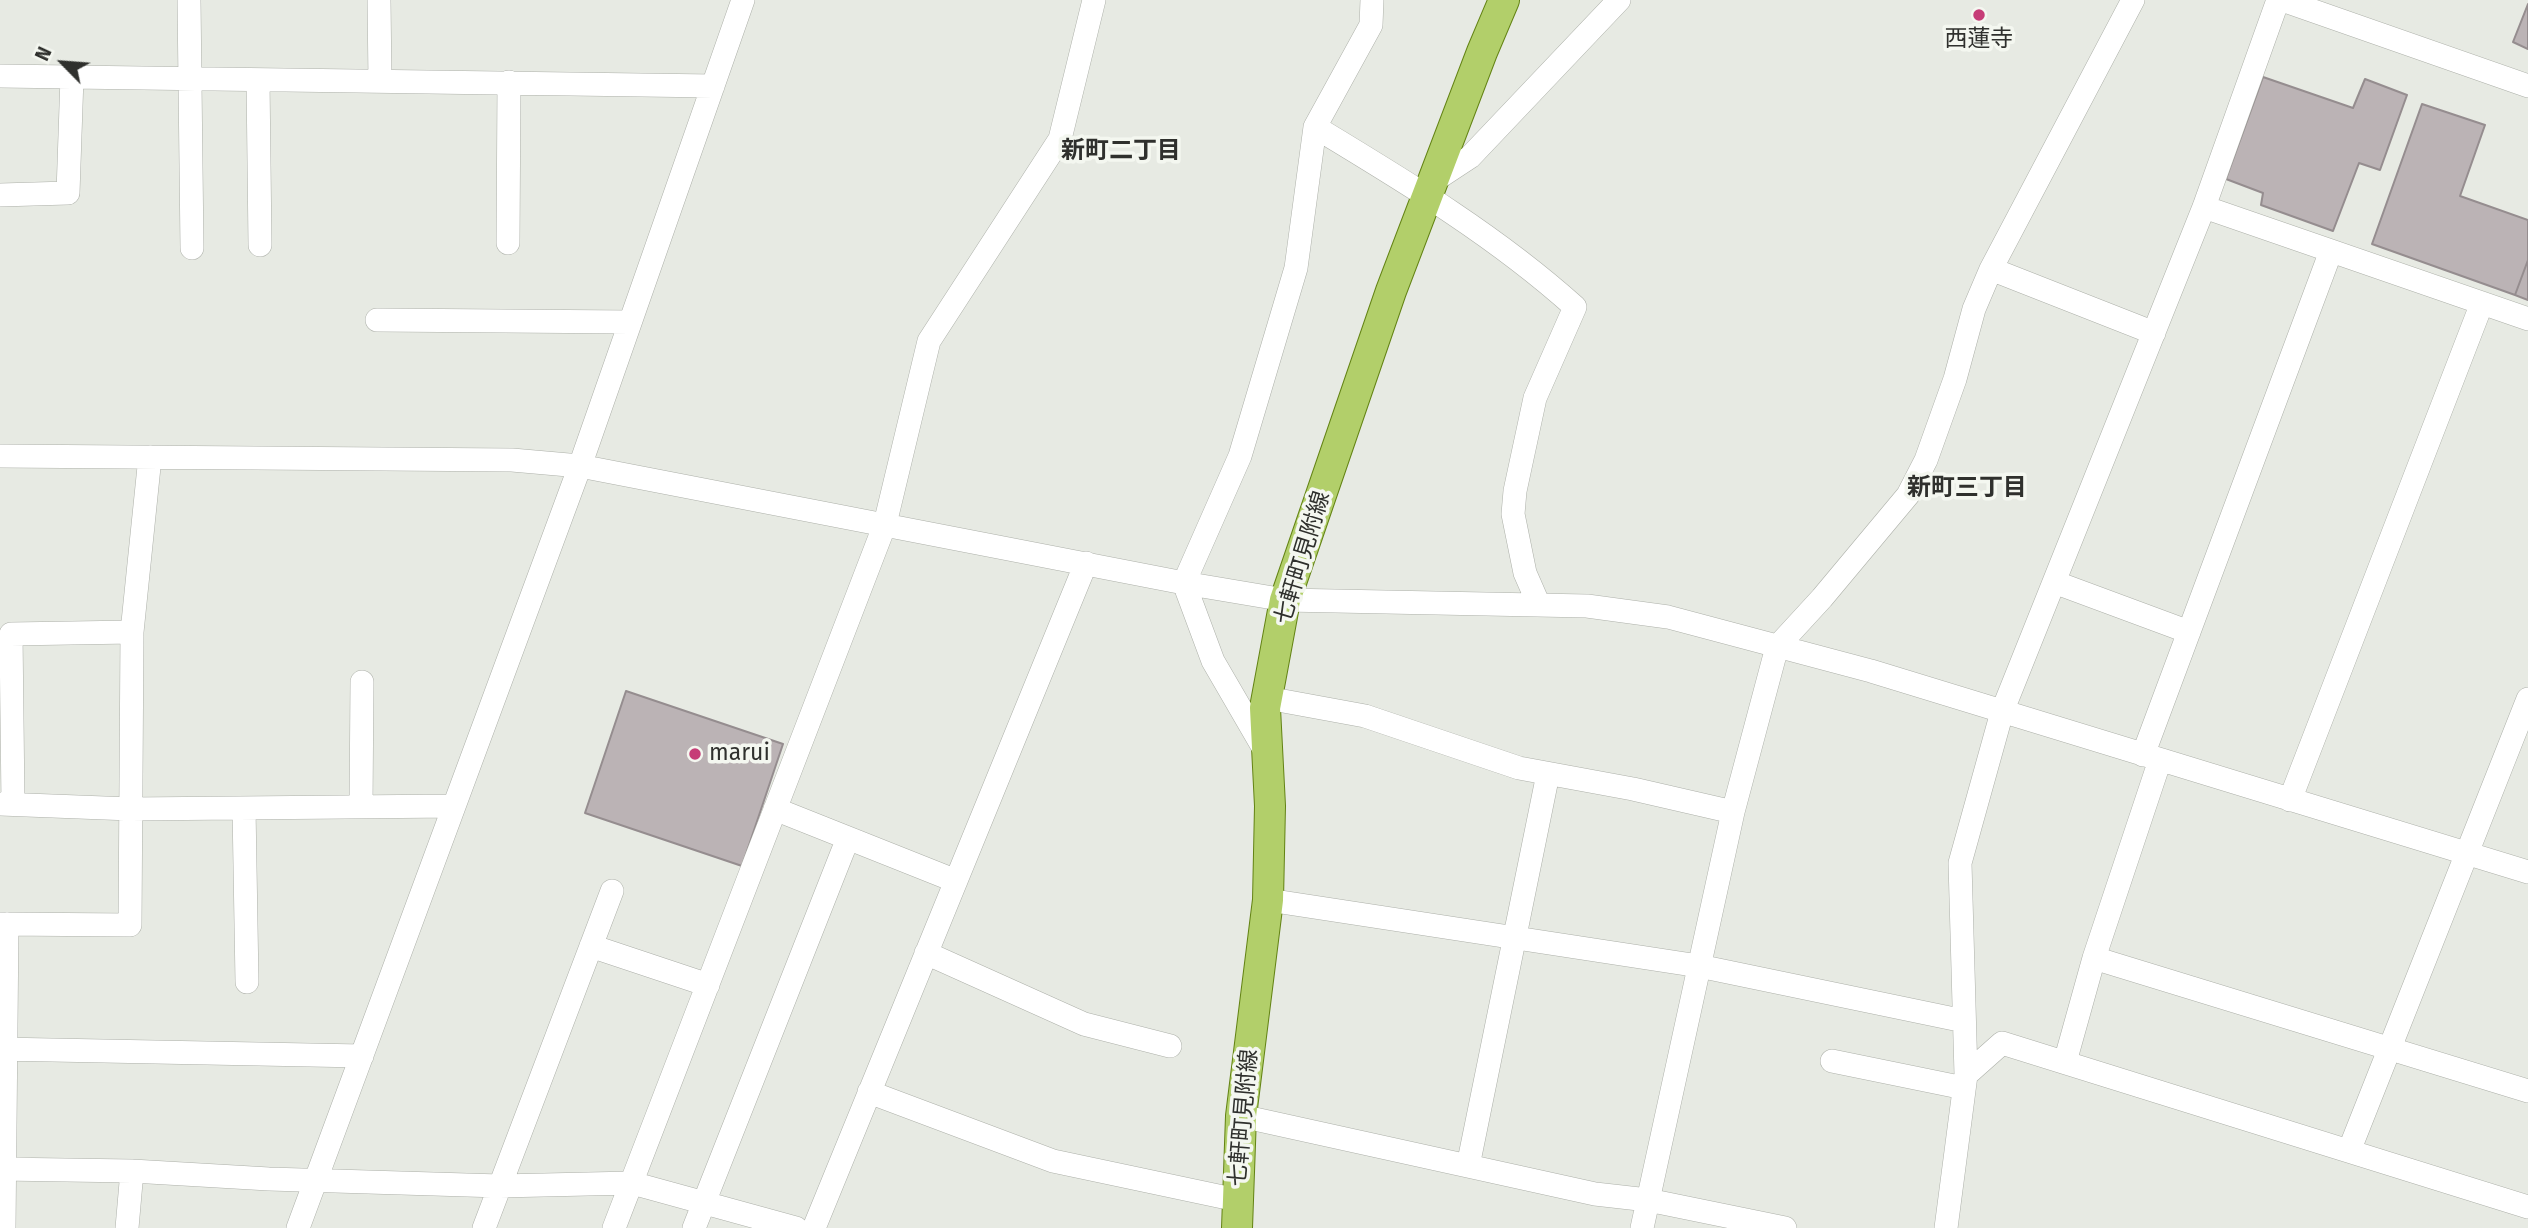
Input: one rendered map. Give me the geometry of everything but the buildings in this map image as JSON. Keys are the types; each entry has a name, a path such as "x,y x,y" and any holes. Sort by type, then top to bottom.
{"main road":[{"name":"七軒町見附線","path":"1237,1214 1241,1116 1268,900 1270,806 1265,708 1286,600 1391,291 1504,0"}],"street":[{"path":"189,0 192,248"},
{"path":"379,0 380,81"},
{"path":"298,1228 580,466 743,0"},
{"path":"614,1228 885,524 929,341 1060,139 1094,0"},
{"path":"1267,754 1213,662 1184,583 1240,456 1296,268 1315,127 1371,25 1372,0"},
{"path":"1429,188 1470,157 1619,0"},
{"path":"1642,1228 1733,812 1777,647 1908,495 1926,460 1955,379 1974,309 1991,269 2133,0"},
{"path":"1946,1228 1965,1082 1959,863 2002,712 2204,207 2280,0 2322,7 2528,86"},
{"path":"0,76 713,86"},
{"path":"0,195 68,193 72,77"},
{"path":"258,80 260,245"},
{"path":"508,243 509,82"},
{"path":"1315,127 1429,188 1533,270 1575,307 1535,398 1515,491 1513,514 1523,561 1539,606"},
{"path":"2204,207 2528,320"},
{"path":"2065,1062 2189,632 2332,251"},
{"path":"1991,269 2154,333"},
{"path":"2290,800 2482,303"},
{"path":"377,320 630,322"},
{"path":"0,456 512,460 580,466 1184,583 1286,600 1587,606 1668,617 1871,671 2528,872"},
{"path":"4,1228 4,924 130,925 132,632 150,457"},
{"path":"814,1228 1086,563"},
{"path":"2054,582 2189,632"},
{"path":"132,632 11,634 6,804 131,809 454,806"},
{"path":"361,807 362,682"},
{"path":"1268,698 1365,716 1519,768 1733,812"},
{"path":"2349,1152 2528,699"},
{"path":"1468,1166 1548,774"},
{"path":"244,808 247,982"},
{"path":"775,809 956,881"},
{"path":"694,1228 848,838"},
{"path":"484,1228 612,891"},
{"path":"1268,900 1699,966 1964,1021"},
{"path":"591,946 708,985"},
{"path":"926,953 1084,1024 1170,1046"},
{"path":"2094,958 2528,1091"},
{"path":"1965,1082 2002,1043 2528,1207"},
{"path":"2,1049 362,1056"},
{"path":"1832,1061 1965,1082"},
{"path":"869,1092 1053,1161 1237,1214"},
{"path":"1241,1116 1595,1194 1648,1200 1786,1228"},
{"path":"2,1169 132,1171 316,1181 500,1186 632,1184 796,1228"},
{"path":"127,1228 132,1171"}],"place":[{"name":"西蓮寺","path":"1979,15"},
{"name":"marui","path":"695,754"}],"district":[{"name":"新町二丁目","path":"1121,151"},
{"name":"新町三丁目","path":"1967,488"}]}
